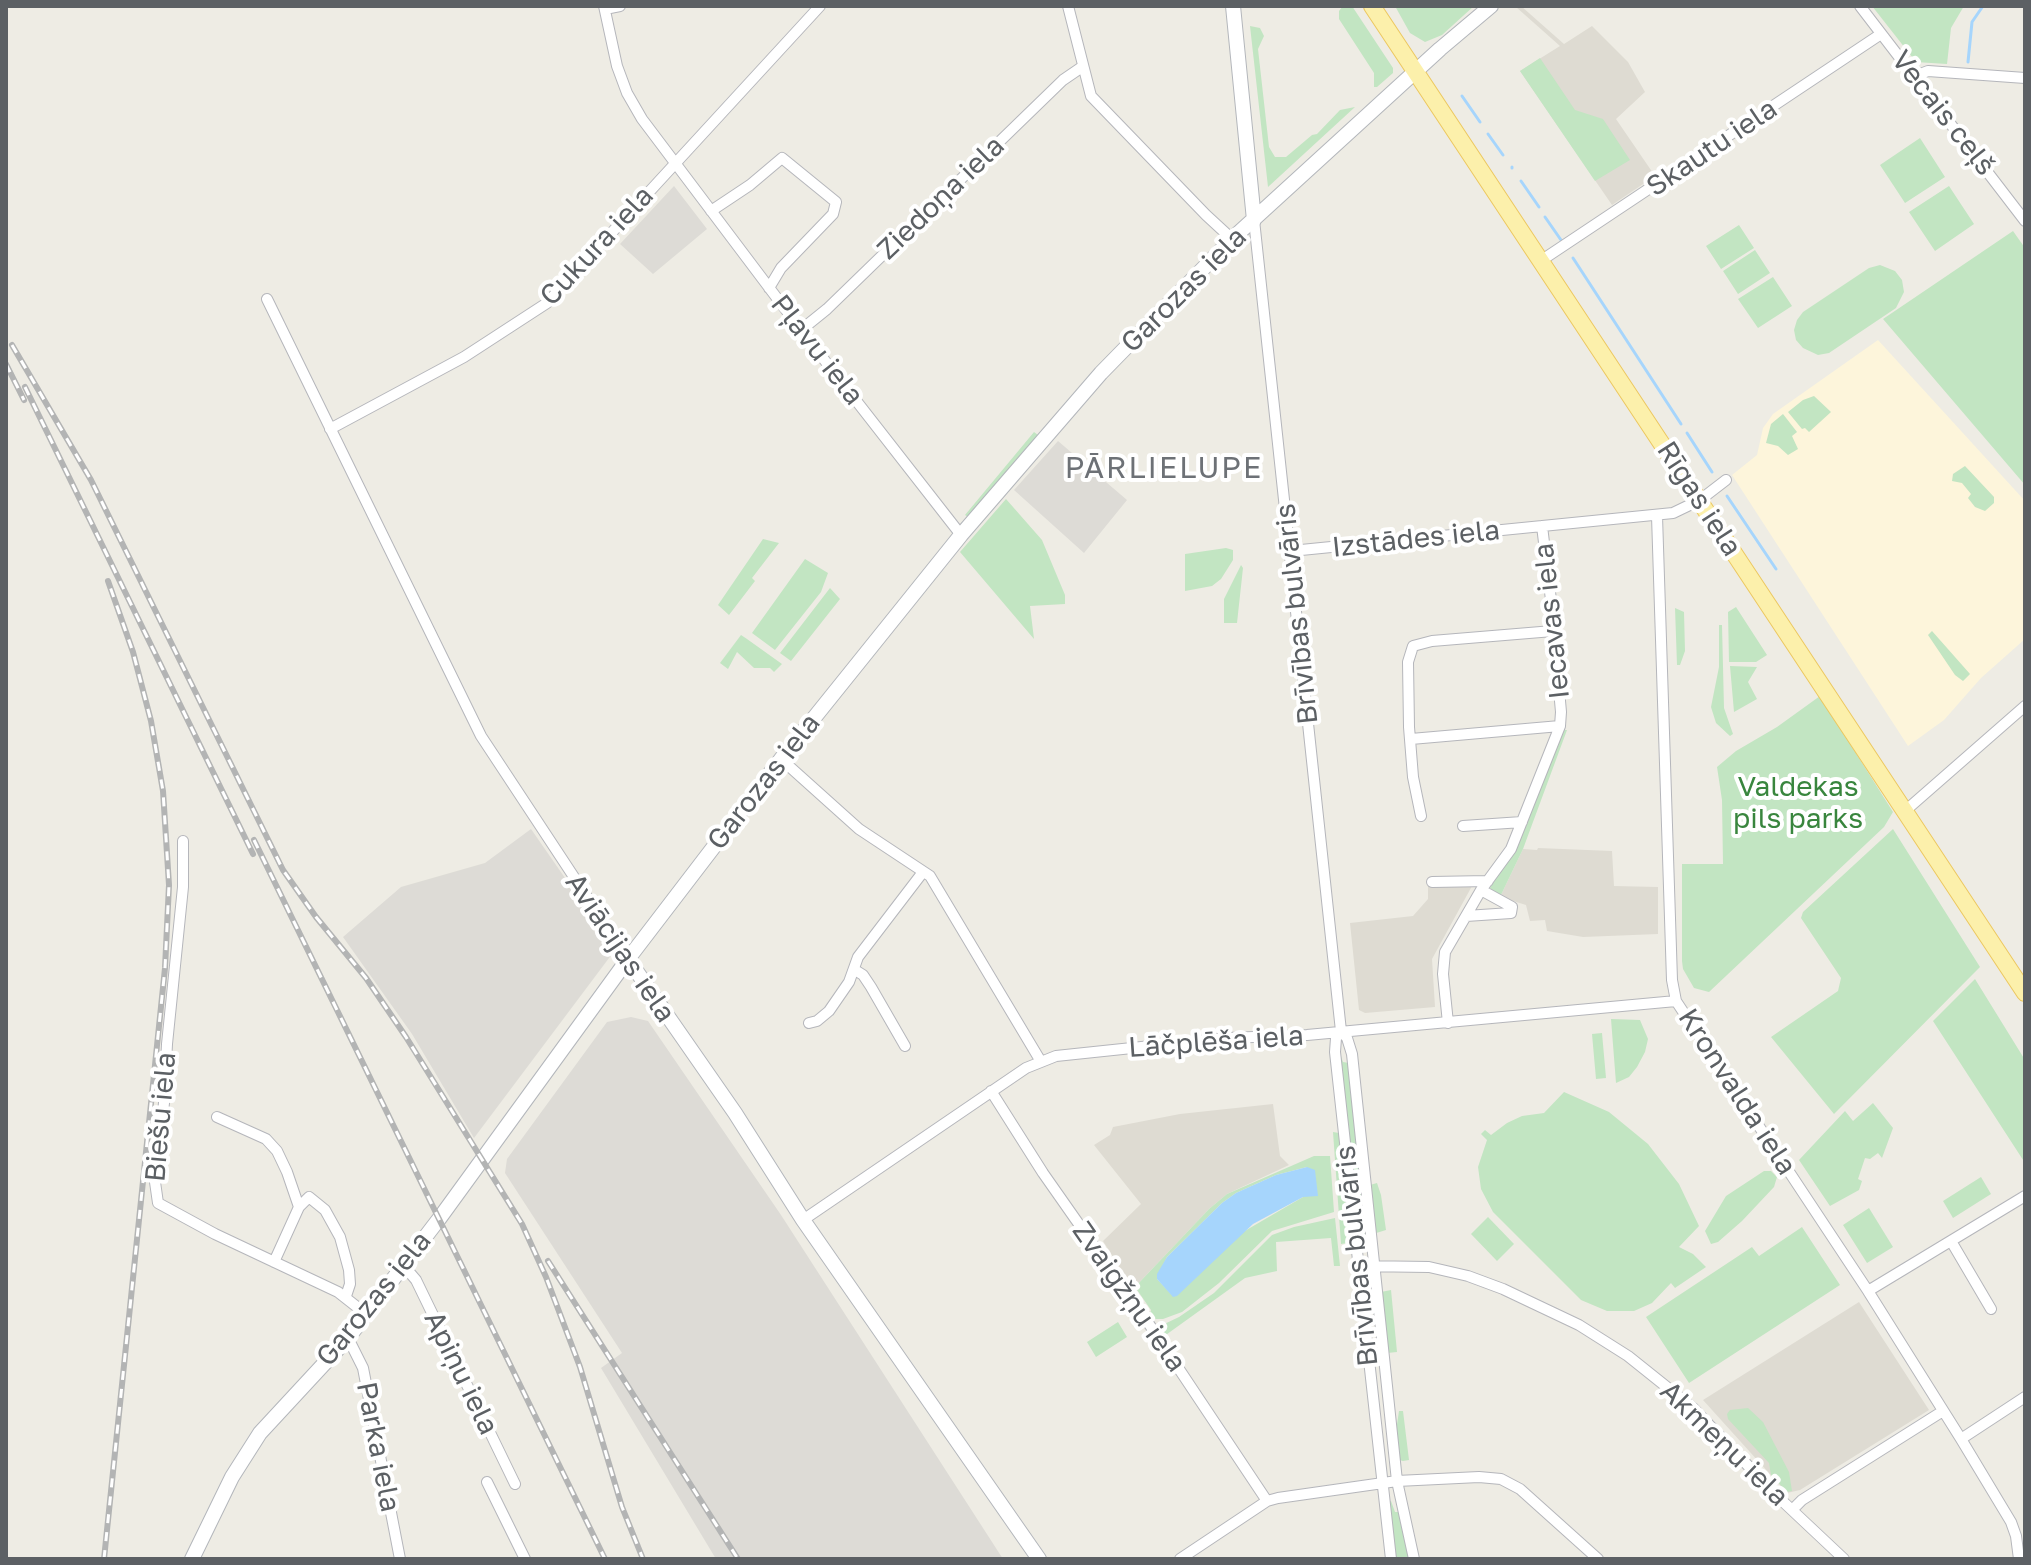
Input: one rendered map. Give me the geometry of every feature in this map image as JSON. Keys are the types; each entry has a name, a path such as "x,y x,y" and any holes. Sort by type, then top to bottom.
{"main road":[{"name":"Brīvības bulvāris","path":"1233,6 1254,220"},
{"name":"Rīgas iela","path":"1372,6 2025,993"},
{"name":"Garozas iela","path":"192,1559 243,1457 278,1411 348,1338 628,959 781,759 961,535 1101,373 1232,239 1491,6"},
{"name":"Aviācijas iela","path":"628,959 735,1113 803,1220 1039,1559"}],"street":[{"path":"605,8 620,6"},
{"name":"Cukura iela","path":"330,429 464,357 547,303 820,6"},
{"path":"1068,6 1087,90 1232,239"},
{"name":"Vecais ceļš","path":"1860,6 2025,221"},
{"name":"Pļavu iela","path":"605,8 611,44 627,93 642,119 961,535"},
{"name":"Skautu iela","path":"1542,260 1881,34"},
{"name":"Ziedoņa iela","path":"801,330 827,309 1063,80 1082,67"},
{"path":"1915,76 1928,71 2025,78"},
{"path":"711,211 750,185 782,158 836,202 833,214 781,268 769,288"},
{"name":"Brīvības bulvāris","path":"1254,220 1341,1031 1334,1049 1391,1559"},
{"name":"Aviācijas iela","path":"267,299 481,736 628,959"},
{"name":"Izstādes iela","path":"1291,551 1657,516 1700,500 1726,480"},
{"name":"Kronvalda iela","path":"1657,516 1672,989 1676,1001 1868,1291 1961,1439 2011,1522 2019,1559"},
{"name":"Iecavas iela","path":"1448,1023 1442,961 1450,941 1511,849 1560,726 1542,526"},
{"path":"1421,816 1413,777 1411,739 1408,662 1413,646 1432,641 1553,631"},
{"path":"1905,811 2025,706"},
{"path":"1411,739 1560,726"},
{"path":"781,759 859,829 930,876 1040,1060"},
{"path":"1463,826 1522,822"},
{"name":"Biešu iela","path":"183,841 183,887 155,1196 164,1209 346,1296 366,1314"},
{"path":"809,1023 817,1021 829,1011 855,970 858,957 923,872"},
{"path":"1432,882 1485,886 1512,907 1511,913 1466,916"},
{"path":"855,970 871,987 905,1046"},
{"name":"Lāčplēša iela","path":"803,1220 1040,1060 1227,1038 1307,1035 1676,1001"},
{"name":"Brīvības bulvāris","path":"1341,1031 1352,1054 1397,1481 1414,1559"},
{"name":"Zvaigžņu iela","path":"991,1091 1043,1173 1267,1501"},
{"path":"217,1117 266,1139 277,1151 299,1207"},
{"path":"1868,1291 2025,1196"},
{"path":"274,1262 299,1207 309,1197 325,1210 340,1237 349,1270 350,1284 346,1296"},
{"path":"1951,1241 1991,1309"},
{"name":"Apiņu iela","path":"404,1266 416,1280 515,1484"},
{"name":"Akmeņu iela","path":"1358,1266 1429,1267 1468,1276 1579,1325 1628,1356 1693,1408 1844,1559"},
{"name":"Parka iela","path":"348,1338 363,1368 400,1559"},
{"path":"1961,1439 2025,1397"},
{"path":"1792,1510 1802,1500 1943,1411"},
{"path":"1180,1559 1267,1501 1381,1482 1479,1477 1501,1479 1520,1489 1598,1559"},
{"path":"487,1482 525,1559"}],"shaded area":[{"path":"1521,6 1564,44 1592,26 1628,62 1645,92 1616,119 1655,176 1612,205 1520,71 1560,46 1516,7"},
{"path":"674,186 707,229 653,274 620,244"},
{"path":"1878,340 2025,501 2025,639 1981,678 1944,720 1908,746 1732,475 1757,455 1763,428 1773,414"},
{"path":"1058,441 1127,500 1084,553 1014,490"},
{"path":"531,829 615,950 474,1138 412,1034 343,937 401,887 485,863"},
{"path":"1523,849 1612,851 1614,886 1658,887 1658,934 1583,937 1547,931 1545,920 1530,921 1526,905 1500,897"},
{"path":"1428,885 1472,886 1432,959 1435,1007 1365,1013 1359,1010 1350,923 1413,916 1428,899"},
{"path":"631,1017 648,1021 781,1215 1003,1559 716,1559 601,1368 622,1353 505,1173 507,1159 607,1022"},
{"path":"1273,1104 1280,1156 1289,1165 1227,1194 1133,1289 1103,1241 1141,1204 1094,1145 1110,1135 1113,1127 1180,1114"},
{"path":"1859,1302 1929,1410 1800,1490 1787,1493 1703,1400"}],"green space":[{"path":"1343,6 1352,6 1393,68 1393,73 1377,87 1374,87 1374,73 1339,19"},
{"path":"1395,6 1474,6 1442,35 1425,42 1410,33"},
{"path":"1872,6 1964,6 1951,28 1947,64 1916,62"},
{"path":"1250,26 1260,28 1264,36 1258,49 1269,147 1275,157 1286,157 1317,134 1340,110 1355,107 1268,187"},
{"path":"1540,58 1575,110 1603,119 1630,160 1595,181 1520,71"},
{"path":"1920,138 1945,177 1905,203 1880,165"},
{"path":"1949,186 1974,224 1935,251 1909,212"},
{"path":"1739,225 1754,248 1721,269 1706,246"},
{"path":"2013,231 2025,248 2025,485 1883,319"},
{"path":"1755,250 1770,273 1738,294 1723,271"},
{"path":"1880,265 1895,271 1902,280 1904,292 1896,308 1829,353 1818,355 1803,348 1796,340 1794,330 1803,312 1869,268"},
{"path":"1773,277 1792,306 1758,328 1738,299"},
{"path":"1814,396 1831,412 1809,432 1802,429 1788,412"},
{"path":"1783,414 1797,432 1792,436 1798,449 1788,455 1778,446 1766,443 1771,424"},
{"path":"1034,432 1038,435 968,517 965,515"},
{"path":"1965,466 1994,497 1994,503 1985,511 1975,507 1968,498 1971,494 1962,483 1952,481 1953,474"},
{"path":"1006,499 1042,540 1065,595 1065,604 1030,606 1034,639 960,552"},
{"path":"763,539 779,543 729,615 718,605"},
{"path":"1226,548 1233,550 1233,560 1221,579 1212,586 1185,591 1185,554"},
{"path":"805,559 828,573 821,592 775,650 752,633"},
{"path":"1241,565 1237,623 1224,623 1224,599"},
{"path":"830,588 840,599 791,661 780,653"},
{"path":"1736,607 1767,655 1756,662 1729,662 1728,612"},
{"path":"1675,608 1684,612 1685,651 1680,665 1677,665"},
{"path":"1719,625 1722,625 1724,708 1733,734 1730,736 1716,723 1711,707 1719,667"},
{"path":"1932,631 1970,674 1963,681 1955,675 1928,635"},
{"path":"741,635 782,664 774,672 770,668 754,668 737,652 728,669 720,663"},
{"path":"1730,666 1757,667 1748,682 1757,699 1734,712"},
{"name":"Valdekas pils parks","path":"1820,696 1893,812 1884,827 1709,992 1694,988 1682,961 1682,864 1723,864 1722,800 1717,767"},
{"path":"1564,730 1567,730 1523,849 1500,897 1490,888"},
{"name":"Valdekas pils parks","path":"1893,829 1980,967 1834,1114 1771,1037 1838,991 1841,978 1801,918 1803,912"},
{"path":"1975,979 2025,1060 2025,1163 1933,1021"},
{"path":"1611,1019 1640,1020 1648,1039 1637,1067 1629,1077 1616,1083"},
{"path":"1602,1033 1606,1078 1596,1079 1592,1034"},
{"path":"1340,1054 1343,1062 1349,1063 1367,1234 1362,1235 1362,1243 1359,1243"},
{"path":"1564,1092 1609,1112 1648,1144 1679,1184 1699,1226 1679,1247 1693,1254 1706,1267 1675,1288 1671,1283 1652,1303 1634,1311 1607,1311 1581,1300 1493,1212 1481,1189 1478,1167 1487,1140 1481,1134 1485,1130 1491,1135 1522,1116 1544,1113"},
{"path":"1873,1103 1893,1128 1882,1158 1878,1153 1870,1159 1865,1158 1858,1179 1862,1181 1859,1190 1830,1206 1799,1160 1845,1111 1853,1121"},
{"path":"1333,1132 1339,1133 1354,1242 1341,1244"},
{"path":"1314,1156 1330,1156 1334,1212 1272,1231 1219,1283 1182,1312 1154,1319 1135,1287 1227,1194","holes":["1307,1167 1303,1197 1243,1232 1173,1296 1157,1279 1167,1257 1236,1193 1276,1175"]},
{"path":"1764,1171 1771,1171 1777,1177 1774,1187 1742,1221 1718,1242 1711,1244 1705,1231 1726,1196"},
{"path":"1981,1177 1991,1194 1953,1218 1943,1201"},
{"path":"1377,1183 1386,1230 1373,1234 1370,1185"},
{"path":"1869,1208 1893,1247 1867,1263 1843,1225"},
{"path":"1488,1217 1514,1244 1497,1261 1471,1234"},
{"path":"1335,1218 1340,1266 1334,1266 1331,1238 1276,1242 1277,1271 1245,1278 1163,1337 1156,1328 1179,1317 1214,1293 1272,1235"},
{"path":"1802,1227 1840,1285 1689,1383 1646,1317 1752,1247 1759,1256"},
{"path":"1391,1290 1397,1352 1387,1353 1381,1292"},
{"path":"1118,1322 1127,1337 1096,1357 1087,1342"},
{"path":"1748,1408 1763,1422 1789,1472 1792,1491 1787,1492 1771,1475 1769,1463 1728,1419 1730,1410"},
{"path":"1399,1411 1403,1411 1409,1460 1403,1461 1399,1460 1396,1431"},
{"path":"1391,1501 1395,1512 1400,1512 1411,1559 1396,1559 1388,1502"}],"water":[{"path":"1307,1167 1315,1170 1318,1196 1303,1197 1253,1224 1177,1296 1173,1297 1157,1279 1167,1257 1222,1203 1236,1193 1276,1175"}],"waterway":[{"path":"1968,62 1972,22 1983,6"},
{"path":"1462,96 1480,122"},
{"path":"1488,134 1503,155"},
{"path":"1521,181 1539,207"},
{"path":"1545,217 1561,240"},
{"path":"1573,258 1681,424"},
{"path":"1687,433 1712,472"},
{"path":"1727,496 1776,569"}],"railway":[{"path":"12,345 91,480 283,870 316,917 366,978 406,1037 522,1224 580,1367 622,1507 643,1559"},
{"path":"6,364 24,400"},
{"path":"25,387 253,854"},
{"path":"104,1559 165,968 169,885 163,791 151,721 133,652 108,581"},
{"path":"254,840 605,1559"},
{"path":"548,1261 738,1559"}],"district":[{"name":"PĀRLIELUPE","path":"1164,468"}]}
